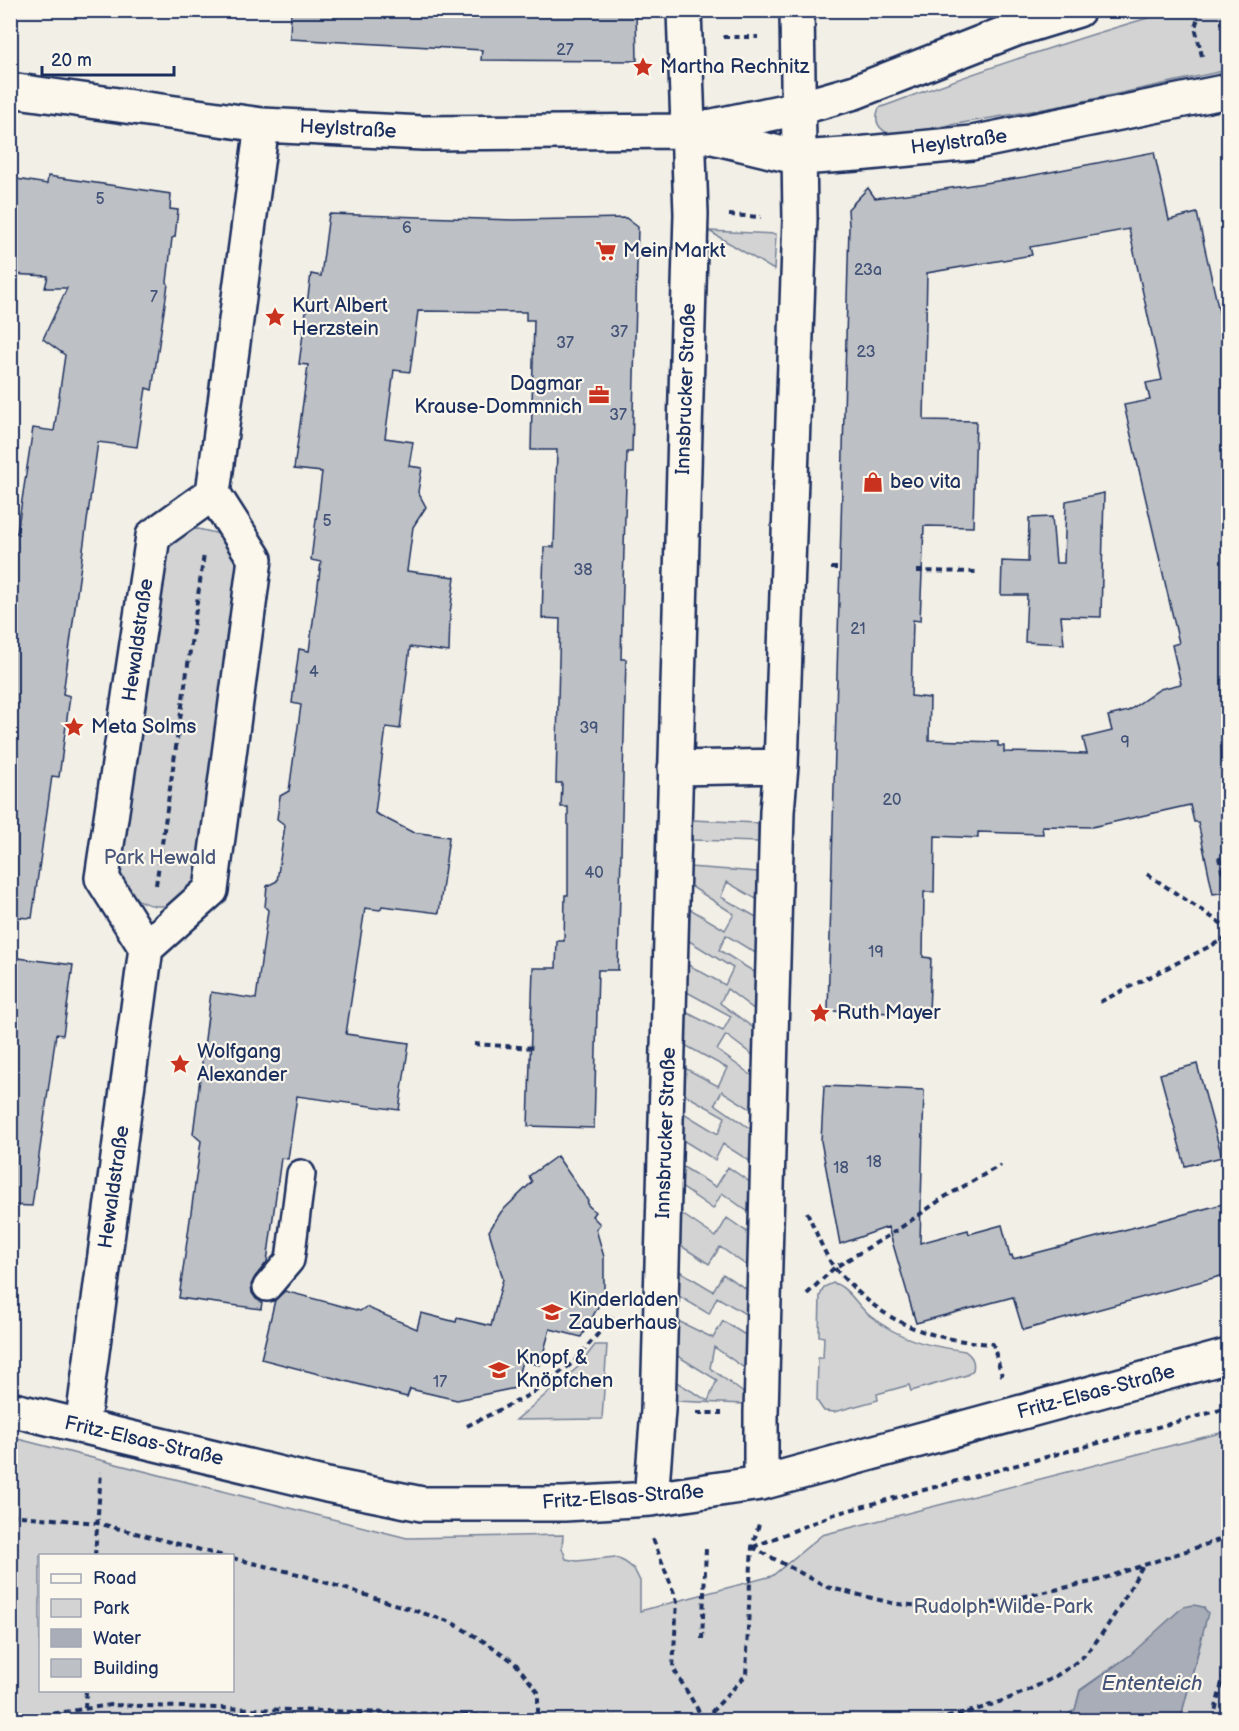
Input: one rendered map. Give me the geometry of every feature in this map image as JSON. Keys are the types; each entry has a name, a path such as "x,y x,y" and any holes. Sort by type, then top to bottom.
{"street":[{"name":"Innsbrucker Straße","path":"651,1499 658,1410 691,214 684,10"},
{"path":"761,1483 776,855 800,219 797,10"},
{"name":"Heylstraße","path":"10,90 262,125 423,133 689,131 799,108 855,92 1016,29 1078,10"},
{"name":"Heylstraße","path":"689,131 800,158 972,143 1228,91"},
{"path":"146,948 211,890 255,559 213,493 262,125"},
{"name":"Hewaldstraße","path":"93,1430 146,948 102,878 153,536 213,493"},
{"path":"675,768 781,766"},
{"name":"Fritz-Elsas-Straße","path":"10,1409 327,1485 422,1504 564,1504 651,1499 761,1483 1228,1356"}],"lane":[{"path":"267,1287 290,1260 301,1174"}],"path":[{"path":"1201,10 1195,27 1204,65"},
{"path":"720,38 763,37"},
{"path":"720,215 765,217"},
{"path":"155,888 213,493"},
{"path":"831,568 840,568"},
{"path":"917,571 978,572"},
{"path":"1219,857 1228,899"},
{"path":"1147,874 1228,927"},
{"path":"1100,1002 1228,937"},
{"path":"474,1044 535,1047"},
{"path":"807,1294 834,1268 896,1231 943,1198 1001,1165"},
{"path":"806,1208 834,1268 865,1299 904,1325 946,1338 993,1344 1002,1377"},
{"path":"467,1426 533,1393 574,1362 614,1315"},
{"path":"752,1547 835,1514 1228,1408"},
{"path":"689,1413 733,1413"},
{"path":"93,1430 97,1523 95,1554"},
{"path":"10,1515 97,1523 216,1554"},
{"path":"704,1720 746,1675 752,1547 760,1520"},
{"path":"652,1536 677,1601 673,1668 704,1720"},
{"path":"752,1547 827,1587 896,1605 942,1607 989,1604 1096,1581 1228,1537"},
{"path":"702,1639 706,1550"},
{"path":"12,1720 119,1705 538,1719 538,1692 515,1663 451,1622 302,1575 234,1558"},
{"path":"905,1720 943,1718 996,1703 1058,1675 1089,1651 1116,1613 1142,1567"},
{"path":"1213,1720 1228,1658"},
{"path":"85,1708 86,1692"},
{"path":"583,1720 583,1717 721,1720"}],"green space":[{"path":"1172,11 1228,11 1228,70 1061,106 892,135 878,125 879,108 1024,56"},
{"path":"709,231 776,234 774,270"},
{"name":"Park Hewald","path":"198,529 220,534 239,564 195,883 176,903 169,906 157,906 143,902 132,895 127,890 119,870 167,546 188,530"},
{"path":"692,820 758,823 758,842 692,840"},
{"path":"689,867 758,872 758,900 727,882 721,897 758,918 757,954 726,935 719,950 756,973 755,1010 727,989 720,1003 755,1029 754,1056 726,1035 717,1050 754,1077 752,1110 722,1091 715,1104 752,1130 751,1162 723,1144 715,1160 681,1139 682,1112 718,1134 725,1117 682,1093 683,1067 718,1086 727,1068 683,1044 684,1011 723,1031 731,1016 685,991 685,963 725,985 733,968 686,939 687,907 725,930 734,914 689,885"},
{"path":"680,1165 716,1187 728,1167 751,1183 750,1213 722,1193 713,1209 680,1186"},
{"path":"679,1212 716,1237 727,1218 750,1234 749,1267 720,1247 709,1264 678,1244"},
{"path":"678,1270 713,1291 723,1274 748,1290 747,1315 717,1297 709,1314 677,1295"},
{"path":"833,1283 844,1288 865,1312 893,1331 915,1341 965,1351 972,1359 973,1370 967,1375 911,1391 909,1385 877,1394 878,1400 834,1412 824,1411 817,1401 818,1358 823,1358 824,1337 819,1336 820,1296 824,1287"},
{"path":"676,1320 713,1338 723,1321 747,1336 746,1369 714,1347 710,1368 745,1394 744,1404 675,1401 675,1381 708,1401 717,1380 676,1355"},
{"path":"595,1345 607,1345 602,1419 516,1420 578,1367"},
{"name":"Rudolph-Wilde-Park","path":"1228,1431 1228,1720 1180,1720 1203,1634 1129,1656 1080,1690 1075,1710 1058,1720 11,1720 10,1437 407,1538 563,1535 562,1548 566,1559 577,1561 615,1557 634,1569 640,1581 640,1611 772,1576 822,1535"}],"water":[{"name":"Ententeich","path":"1194,1605 1203,1607 1208,1613 1180,1720 1058,1720 1075,1710 1080,1691 1129,1656 1183,1607"}],"building":[{"path":"291,10 636,10 637,61 481,60 482,50 290,39"},
{"path":"1154,152 1169,220 1197,213 1228,352 1228,892 1213,894 1198,822 1194,822 1190,805 1092,827 1042,826 1043,834 978,832 978,838 935,836 934,892 924,892 923,957 931,958 929,1014 828,1011 848,209 868,188 875,198 1024,177","holes":["1129,229 1162,380 1146,383 1150,400 1124,405 1179,643 1172,645 1181,684 1160,689 1128,711 1108,716 1112,731 1083,738 1087,754 1004,752 1004,746 998,746 998,742 929,740 930,698 911,696 913,620 920,621 924,526 973,527 976,421 924,420 927,273 1032,255 1030,247"]},
{"path":"48,176 171,194 170,209 178,210 175,237 172,238 168,284 152,390 146,388 137,447 98,442 63,694 70,696 59,777 52,776 32,918 10,917 10,532 17,533 33,428 54,431 65,355 43,339 67,288 45,288 48,276 10,274 10,178 47,184"},
{"path":"329,214 513,220 626,218 638,227 632,452 627,452 621,659 626,659 618,970 598,970 594,1128 528,1126 533,968 556,968 557,941 564,941 565,895 568,895 568,807 561,807 562,783 556,783 560,619 542,618 544,547 554,547 557,450 531,450 534,320 526,320 526,312 418,311 410,372 394,370 385,438 413,442 409,466 422,468 418,492 426,507 413,527 407,571 455,577 450,613 449,652 410,647 400,729 386,727 375,813 412,832 449,837 439,913 382,906 380,910 365,908 346,1034 409,1043 399,1110 297,1096 288,1159 281,1158 267,1262 251,1285 252,1293 262,1302 261,1309 179,1298 201,1141 193,1134 211,992 256,999 268,910 265,907 267,886 277,881 285,825 277,819 280,796 289,791 301,705 292,703 299,649 309,651 321,562 311,560 322,472 294,469 308,365 299,364 311,274 321,276"},
{"path":"1104,493 1101,617 1061,616 1064,644 1025,642 1027,595 1001,595 1002,561 1028,562 1029,518 1052,517 1056,563 1064,563 1066,501"},
{"path":"10,957 73,965 63,1035 56,1034 32,1206 10,1205"},
{"path":"1197,1064 1222,1157 1185,1166 1160,1074"},
{"path":"824,1086 924,1090 920,1243 968,1230 969,1234 1002,1225 1010,1256 1012,1255 1013,1259 1223,1204 1228,1224 1228,1274 1023,1330 1013,1297 916,1323 888,1227 840,1244 821,1141"},
{"path":"557,1156 588,1201 587,1204 595,1212 592,1216 600,1224 596,1229 604,1257 604,1290 598,1307 581,1337 550,1329 540,1365 522,1361 515,1388 457,1400 410,1389 407,1397 261,1359 275,1300 285,1291 360,1311 366,1307 417,1329 421,1313 456,1322 457,1318 491,1326 503,1279 489,1231 501,1212 532,1182 529,1176"}],"place":[{"name":"Martha Rechnitz","path":"643,67"},
{"name":"Mein Markt","path":"606,251"},
{"name":"Kurt Albert Herzstein","path":"275,317"},
{"name":"Dagmar Krause-Dommnich","path":"599,395"},
{"name":"beo vita","path":"873,482"},
{"name":"Meta Solms","path":"74,727"},
{"name":"Ruth Mayer","path":"820,1013"},
{"name":"Wolfgang Alexander","path":"180,1064"},
{"name":"Kinderladen Zauberhaus","path":"552,1312"},
{"name":"Knopf & Knöpfchen","path":"499,1370"}]}
